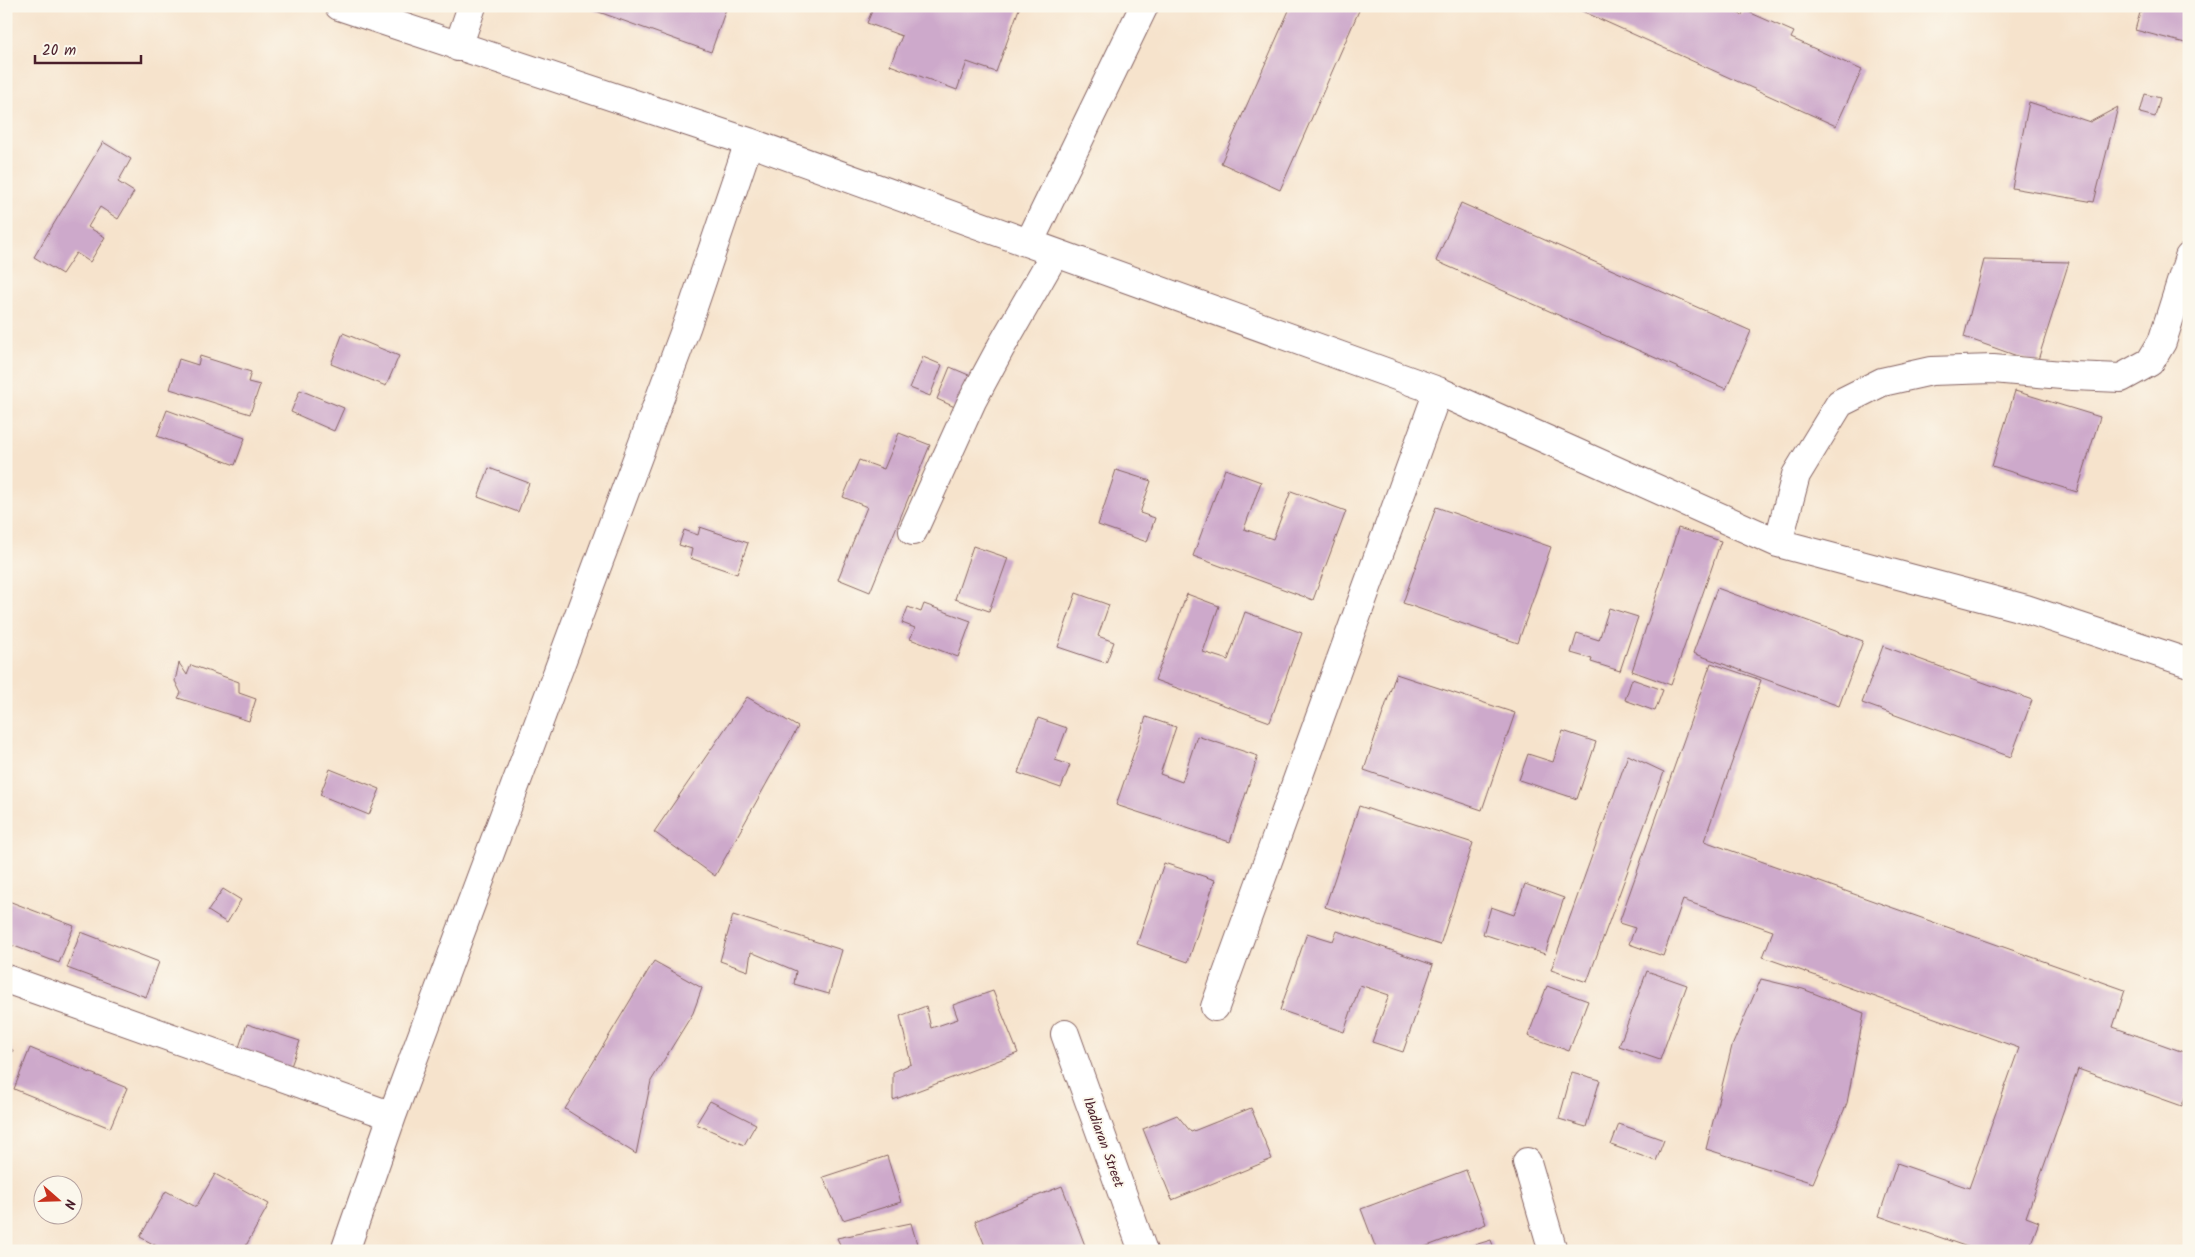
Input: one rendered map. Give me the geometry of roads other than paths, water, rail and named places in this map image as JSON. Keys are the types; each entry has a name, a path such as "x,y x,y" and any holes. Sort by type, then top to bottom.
{"street":[{"path":"339,6 749,142 1438,391 1778,542 2026,609 2189,663"},
{"path":"458,47 472,6"},
{"path":"1029,243 1144,6"},
{"path":"345,1251 392,1116 687,325 749,142"},
{"path":"913,532 972,402 1001,347 1056,252"},
{"path":"1778,542 1796,475 1840,404 1882,382 1931,371 1993,369 2121,378 2150,362 2162,342 2189,257"},
{"path":"1215,1007 1438,391"},
{"path":"6,979 392,1116"},
{"name":"Ibadiaran Street","path":"1065,1034 1144,1251"},
{"path":"1527,1162 1553,1251"}]}
